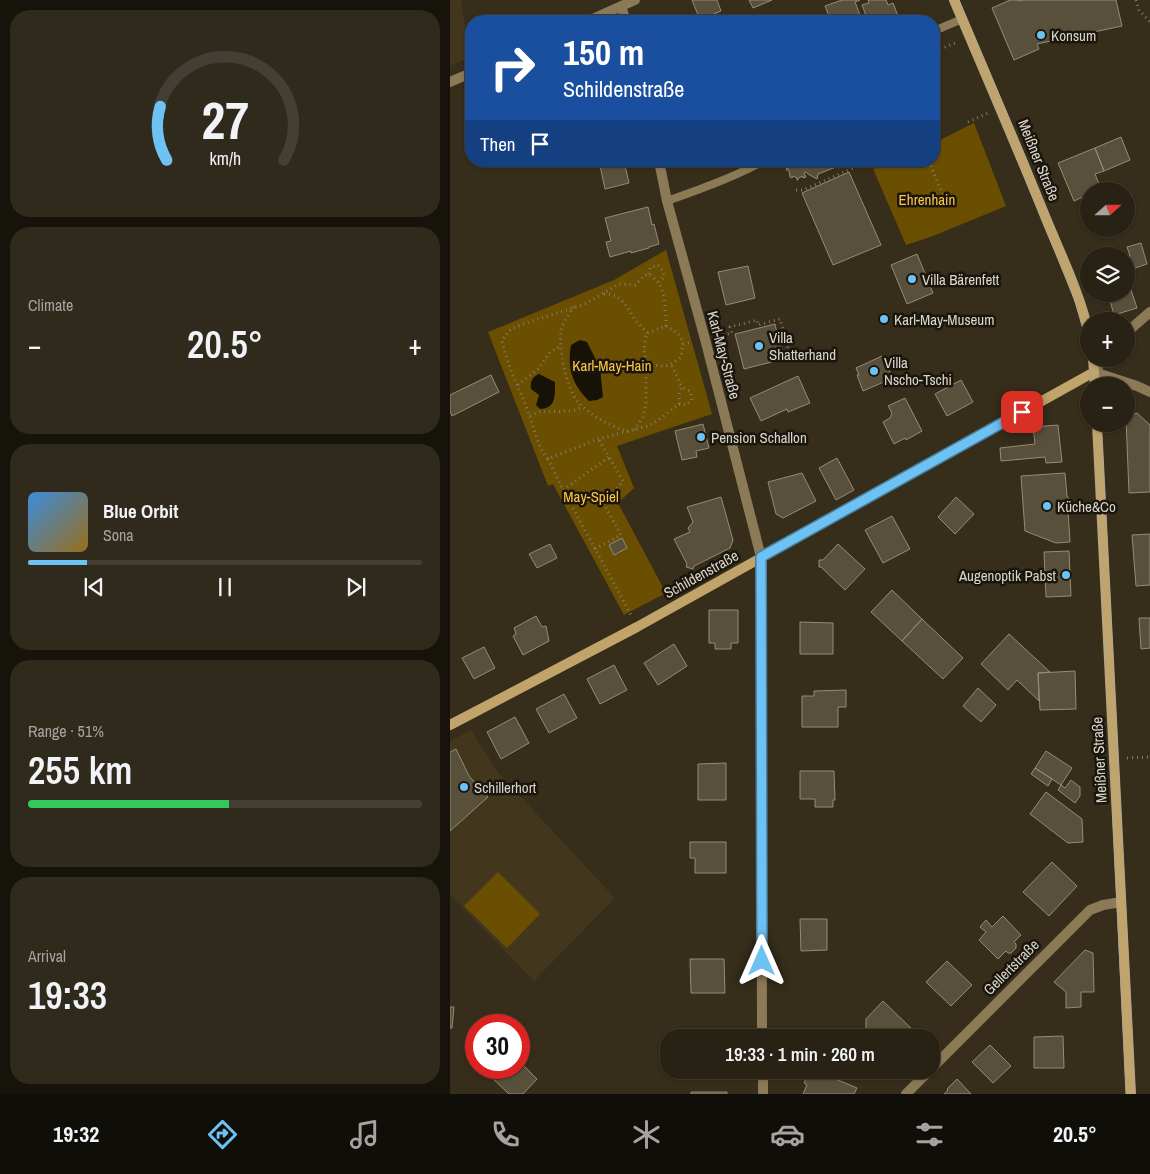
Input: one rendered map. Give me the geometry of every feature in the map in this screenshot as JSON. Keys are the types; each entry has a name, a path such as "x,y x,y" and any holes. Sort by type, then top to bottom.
{"main road":[{"name":"Meißner Straße","path":"954,0 1000,107 1082,312"},
{"path":"1094,367 1094,377"},
{"name":"Schildenstraße","path":"450,726 637,627 1094,372"},
{"name":"Meißner Straße","path":"1097,432 1131,1094"}],"street":[{"path":"601,15 635,0"},
{"path":"621,6 624,15"},
{"path":"450,82 465,76"},
{"name":"Karl-May-Straße","path":"660,167 761,557 762,1029"},
{"path":"1135,325 1150,312"},
{"path":"1098,367 1094,372 1138,386 1150,392"},
{"name":"Gellertstraße","path":"940,1060 1090,910 1103,905 1121,902"},
{"path":"762,1079 763,1094"},
{"name":"Gellertstraße","path":"906,1094 921,1079"}],"lane":[{"path":"940,28 962,19"},
{"path":"668,201 742,173 753,167"}],"path":[{"path":"1136,0 1139,10 1150,22"},
{"path":"940,49 970,37"},
{"path":"968,122 1000,107"},
{"path":"796,190 803,190 855,167"},
{"path":"931,167 943,196"},
{"path":"637,627 548,460 543,454 530,416 504,353 502,340 511,330 523,324 585,304 619,284 635,285 648,274 650,268 658,265 664,277 659,282"},
{"path":"648,274 659,282 664,301 666,326"},
{"path":"602,294 617,296 624,302 637,322 648,333"},
{"path":"575,307 561,330 564,367 570,387 577,401 588,411 628,432"},
{"path":"705,339 732,332 730,327 757,320 758,324 780,319 789,352"},
{"path":"666,326 676,331 681,338 683,344 681,357 671,364 658,366 651,363 646,357 644,342 648,333 666,326"},
{"path":"518,386 538,369 550,352 561,346"},
{"path":"634,431 643,417 646,405 646,377 651,363"},
{"path":"548,460 598,439 648,426 679,404 686,405 692,400 690,391 682,387 671,364"},
{"path":"679,404 679,395 682,387"},
{"path":"530,416 539,412 572,411 583,407"},
{"path":"595,549 621,535 604,504 623,481 598,439"},
{"path":"563,490 609,457"},
{"path":"1114,759 1150,756"}],"shaded area":[{"path":"450,0 461,0 465,25 465,59 450,66"},
{"path":"580,340 587,342 600,368 603,397 597,400 589,401 583,395 575,382 570,368 571,345"},
{"path":"539,374 555,382 552,404 549,407 540,409 536,405 539,395 531,389 533,378"},
{"path":"471,730 498,772 615,898 534,981 450,895 450,741"}],"green space":[{"name":"Ehrenhain","path":"974,123 1006,206 906,245 873,169 878,167 940,167 940,140"},
{"name":"Karl-May-Hain","path":"666,250 712,414 617,446 634,488 618,503 666,593 624,615 553,484 548,486 488,332 614,280"},
{"path":"498,872 540,914 507,948 464,906"}],"building":[{"path":"692,0 717,0 721,11 712,15 698,15"},
{"path":"749,0 772,0 753,8"},
{"path":"842,0 860,0 855,2 860,15 829,15 825,6"},
{"path":"868,0 886,0 888,5 893,3 898,15 866,15 862,5 869,3"},
{"name":"Konsum","path":"1010,0 1116,0 1122,26 1037,44 1039,49 1014,60 992,8"},
{"path":"1121,137 1130,160 1104,171 1095,148"},
{"path":"1095,148 1104,171 1095,174 1098,182 1080,182 1080,198 1074,201 1058,163"},
{"path":"600,167 625,167 629,183 605,189"},
{"path":"836,167 818,174 817,179 806,172 804,173 806,177 803,178 803,176 798,178 798,180 793,176 792,178 790,177 789,170 786,170 789,168"},
{"path":"849,172 881,245 833,265 802,193"},
{"path":"648,207 659,244 631,253 631,251 610,257 606,242 611,241 605,218"},
{"path":"1141,243 1147,264 1135,268 1135,247 1127,247"},
{"name":"Villa Bärenfett","path":"917,254 933,293 907,304 891,265"},
{"path":"748,266 755,298 726,305 718,272"},
{"path":"1110,302 1135,302 1137,308 1124,312 1113,312"},
{"name":"Villa Shatterhand","path":"775,324 783,359 744,369 735,334"},
{"name":"Villa Nscho-Tschi","path":"882,356 893,378 863,391 856,368"},
{"path":"491,375 499,392 452,416 450,411 450,395"},
{"path":"798,376 810,403 788,412 787,409 761,421 750,398"},
{"path":"961,380 973,402 947,416 935,394"},
{"path":"905,398 922,431 894,444 883,422 890,418 892,413 888,406"},
{"path":"1137,413 1150,425 1150,492 1129,493 1127,432 1135,432 1135,414"},
{"path":"703,424 709,448 696,451 697,457 682,460 675,431"},
{"path":"1058,425 1062,462 1046,463 1045,457 1001,461 1000,448 1035,444 1033,427"},
{"path":"837,458 854,490 836,500 819,468"},
{"path":"802,473 816,501 783,518 776,514 768,482"},
{"name":"Küche&Co","path":"1065,473 1067,496 1072,503 1068,510 1070,542 1056,543 1025,531 1021,476"},
{"path":"721,497 733,540 730,548 694,566 693,569 686,567 687,564 674,539 690,532 688,528 693,522 687,507"},
{"path":"956,497 974,514 955,534 938,517"},
{"path":"892,516 910,549 883,563 865,530"},
{"path":"1150,534 1150,585 1136,586 1132,535"},
{"path":"622,538 627,548 614,555 609,545"},
{"path":"550,544 557,558 537,568 529,554"},
{"path":"838,544 865,569 845,590 819,567 819,560 823,560"},
{"path":"1069,551 1071,596 1046,597 1044,552"},
{"path":"892,590 922,619 902,641 871,612"},
{"path":"709,610 738,610 738,643 731,643 731,649 715,649 715,643 709,643"},
{"path":"536,616 542,627 546,626 549,641 523,655 513,636 516,634 514,628"},
{"path":"1139,618 1150,618 1150,648 1141,649"},
{"path":"922,619 963,658 943,679 902,641"},
{"path":"800,622 833,623 833,654 800,654"},
{"path":"1009,634 1050,672 1038,673 1039,701 1017,680 1008,690 981,664"},
{"path":"674,644 687,666 658,685 644,663"},
{"path":"484,647 495,668 474,679 462,658"},
{"path":"614,665 627,690 600,704 587,679"},
{"path":"1075,671 1076,709 1040,710 1038,673"},
{"path":"978,688 996,705 981,722 963,706"},
{"path":"846,690 846,707 838,707 838,727 802,727 802,696 814,696 814,691"},
{"path":"564,694 577,718 549,733 536,709"},
{"path":"515,717 529,743 501,759 487,732"},
{"name":"Schillerhort","path":"456,749 469,776 488,797 450,831 450,752"},
{"path":"1046,751 1072,768 1061,785 1035,768"},
{"path":"726,763 726,800 698,800 698,764"},
{"path":"1035,768 1052,779 1048,786 1031,774"},
{"path":"800,771 834,771 835,800 833,800 833,807 815,807 815,799 800,799"},
{"path":"1071,780 1080,787 1080,796 1075,803 1058,790 1061,785 1065,788"},
{"path":"1046,792 1082,819 1083,842 1068,843 1030,814"},
{"path":"690,842 726,842 726,873 695,873 695,858 690,858"},
{"path":"1052,862 1077,886 1049,916 1023,892"},
{"path":"1003,916 1021,935 1014,942 1016,948 1011,953 1006,951 998,959 979,940 986,932 980,927 986,920 992,927"},
{"path":"800,919 827,919 827,950 801,951"},
{"path":"1085,950 1093,953 1094,992 1081,992 1081,1007 1066,1008 1066,992 1054,982"},
{"path":"690,959 724,959 725,993 691,993"},
{"path":"947,961 972,985 951,1006 926,982"},
{"path":"883,1001 912,1029 866,1029 866,1019"},
{"path":"450,1007 454,1007 452,1028 450,1028"},
{"path":"1063,1036 1064,1068 1034,1068 1034,1037"},
{"path":"990,1045 1011,1066 993,1083 972,1062"},
{"path":"530,1072 537,1079 523,1094 509,1094 493,1079 530,1079"},
{"path":"806,1079 836,1079 857,1088 854,1094 803,1094 807,1085 804,1083"},
{"path":"957,1079 971,1094 944,1094"},
{"path":"691,1092 727,1092 727,1094 691,1094"}],"tram line":[{"path":"950,0 977,60 1075,301 1080,318"},
{"path":"959,0 1028,163 1086,312"},
{"path":"1090,367 1091,377"},
{"path":"1098,367 1098,377"},
{"path":"1101,432 1135,1094"},
{"path":"1095,439 1126,1094"}],"place":[{"name":"Konsum","path":"1041,35"},
{"name":"Villa Bärenfett","path":"912,279"},
{"name":"Karl-May-Museum","path":"884,319"},
{"name":"Villa Shatterhand","path":"759,346"},
{"name":"Villa Nscho-Tschi","path":"874,371"},
{"name":"Pension Schallon","path":"701,437"},
{"name":"Küche&Co","path":"1047,506"},
{"name":"Augenoptik Pabst","path":"1066,575"},
{"name":"Schillerhort","path":"464,787"}],"route":[{"path":"762,961 761,557 1022,412"}],"park label":[{"name":"May-Spiel","path":"591,496"}]}
